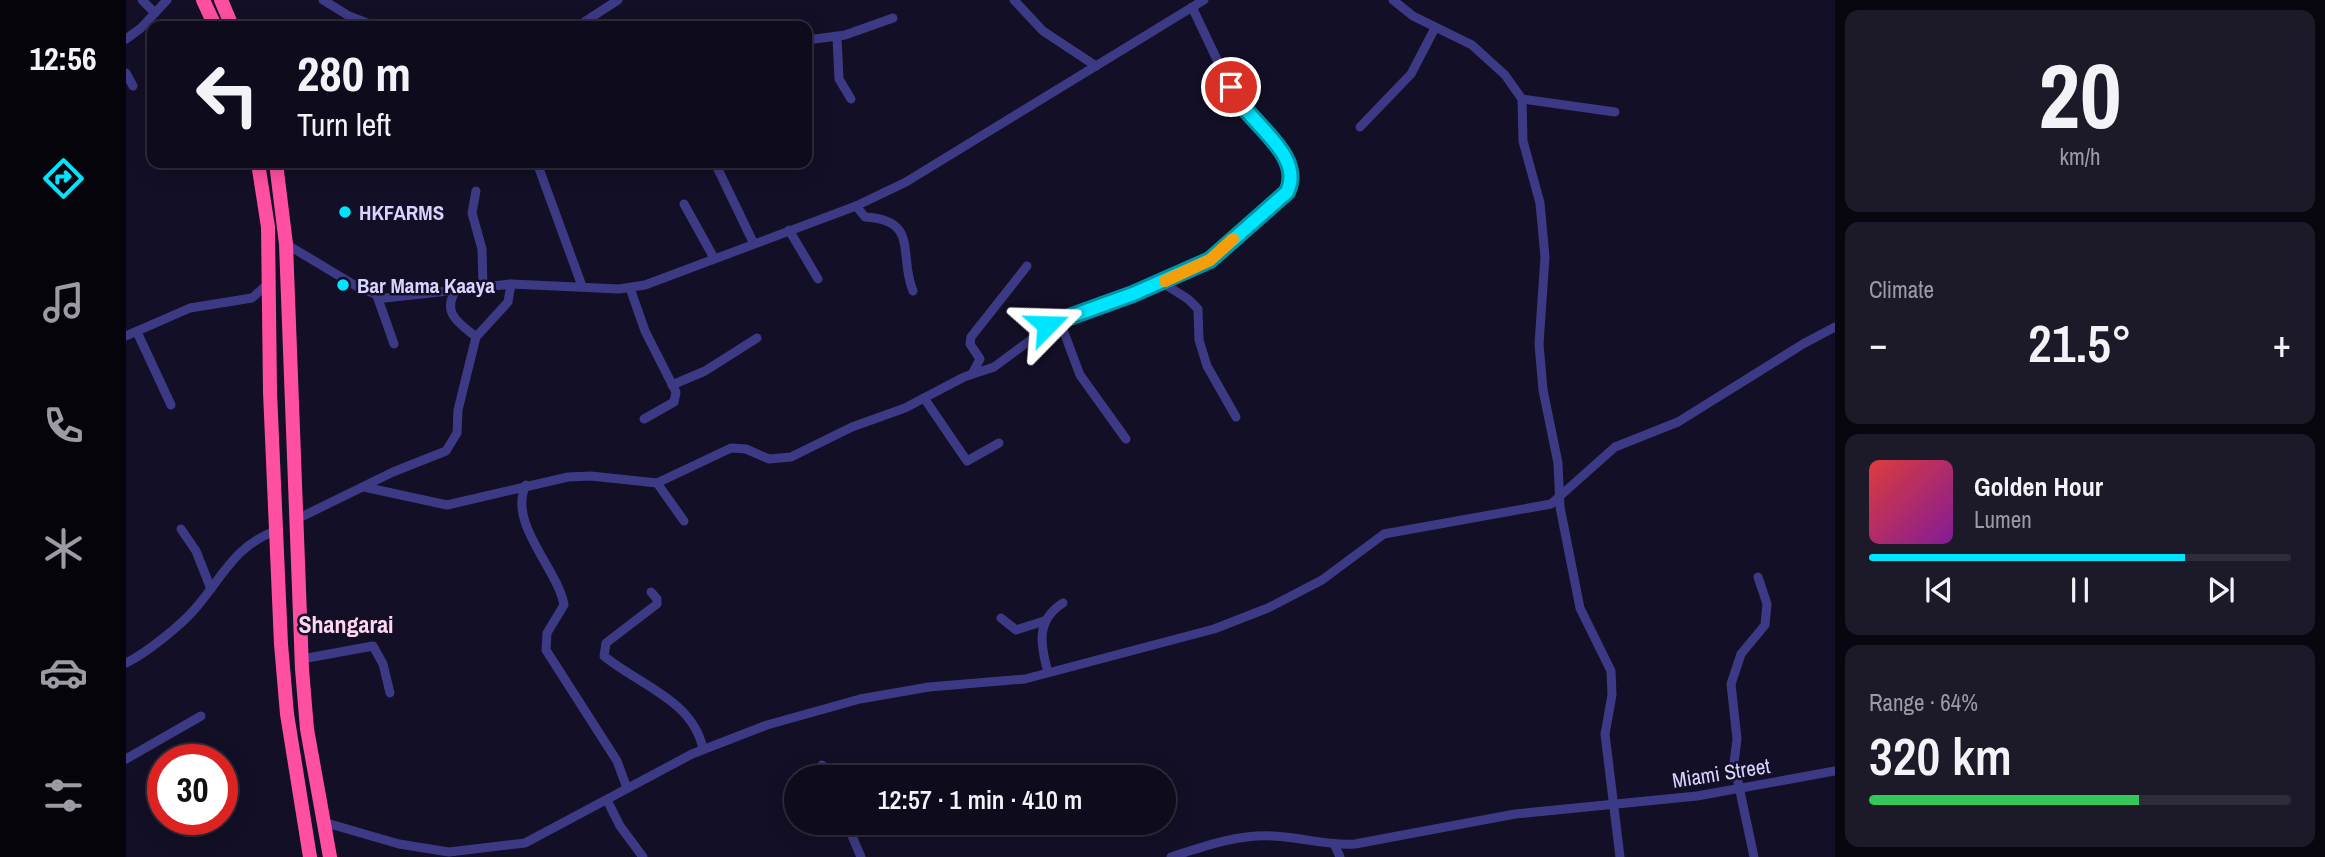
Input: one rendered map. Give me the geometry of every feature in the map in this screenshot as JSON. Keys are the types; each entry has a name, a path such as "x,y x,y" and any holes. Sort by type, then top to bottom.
{"highway":[{"path":"203,0 213,21"},
{"path":"221,0 230,21"},
{"path":"259,168 268,227 270,392 287,714 310,857"},
{"path":"276,168 286,244 292,347 295,520 307,729 330,857"},
{"path":"271,347 292,347"},
{"path":"270,392 291,392"}],"street":[{"path":"142,0 155,13"},
{"path":"126,39 167,0"},
{"path":"323,0 362,21"},
{"path":"586,21 618,0"},
{"path":"1014,0 1043,31 1096,66"},
{"path":"286,244 377,296 397,299 511,284 630,288 665,279 753,242 856,206 906,182 1204,0"},
{"path":"1393,0 1405,11 1472,45 1505,75 1522,99 1523,141 1542,214 1545,279 1540,366 1580,608 1611,671 1612,695 1605,734 1620,857"},
{"path":"364,487 442,505 526,485 580,476 657,483 731,448 746,449 775,460 791,457 852,427 1001,363 1059,319 1161,282 1217,256 1249,223 1282,197 1292,180 1279,146 1238,103 1192,7"},
{"path":"812,40 837,37 893,18"},
{"path":"1360,127 1410,74 1435,27"},
{"path":"837,37 839,79 851,99"},
{"path":"126,73 133,86"},
{"path":"1522,99 1615,112"},
{"path":"539,168 582,286"},
{"path":"717,168 753,242"},
{"path":"476,191 472,211 482,249 483,287"},
{"path":"684,204 714,258"},
{"path":"856,206 865,217 890,220 900,229 907,254 906,271 913,291"},
{"path":"789,230 818,279"},
{"path":"972,374 980,359 970,344 971,337 1027,266"},
{"path":"126,336 190,308 252,298 270,281"},
{"path":"1161,282 1188,299 1198,309 1199,340 1207,366 1236,417"},
{"path":"295,520 393,472 432,459 448,448 457,433 458,410 476,337 508,302 511,284"},
{"path":"630,288 645,331 676,397 674,402 644,419"},
{"path":"456,290 449,303 452,315 476,337"},
{"path":"377,296 394,344"},
{"path":"1059,319 1080,375 1126,439"},
{"path":"323,822 399,844 439,851 493,853 541,836 703,749 768,725 860,699 929,687 1011,681 1214,629 1244,619 1322,580 1384,534 1543,506 1560,498 1597,460 1615,447 1678,422 1835,327"},
{"path":"137,332 172,405"},
{"path":"672,386 705,370 757,338"},
{"path":"924,398 967,461 999,443"},
{"path":"657,483 684,521"},
{"path":"526,485 522,503 532,540 562,593 564,605 547,633 546,650 617,761 627,788"},
{"path":"181,529 196,551 211,589"},
{"path":"126,663 148,650 188,617 248,543 278,530"},
{"path":"1754,857 1734,763 1737,739 1731,684 1741,654 1765,625 1768,604 1758,577"},
{"path":"651,592 657,604 606,643 604,656 657,691 690,719 700,736 703,749"},
{"path":"1001,618 1016,630 1044,621 1063,603"},
{"path":"1044,621 1042,644 1048,672"},
{"path":"302,659 373,646 383,664 390,693"},
{"path":"126,759 201,716"},
{"name":"Miami Street","path":"1171,857 1253,835 1335,846 1380,841 1507,815 1697,796 1835,771"},
{"path":"607,800 620,826 643,857"},
{"path":"852,835 861,857"},
{"path":"1335,846 1340,857"}],"slow traffic":[{"path":"1165,281 1217,256 1233,239"}],"place":[{"name":"HKFARMS","path":"345,212"},
{"name":"Bar Mama Kaaya","path":"343,285"}],"district":[{"name":"Shangarai","path":"346,624"}],"route":[{"path":"1047,325 1133,294 1210,260 1287,192 1292,180 1279,146 1241,108 1231,87"}]}
